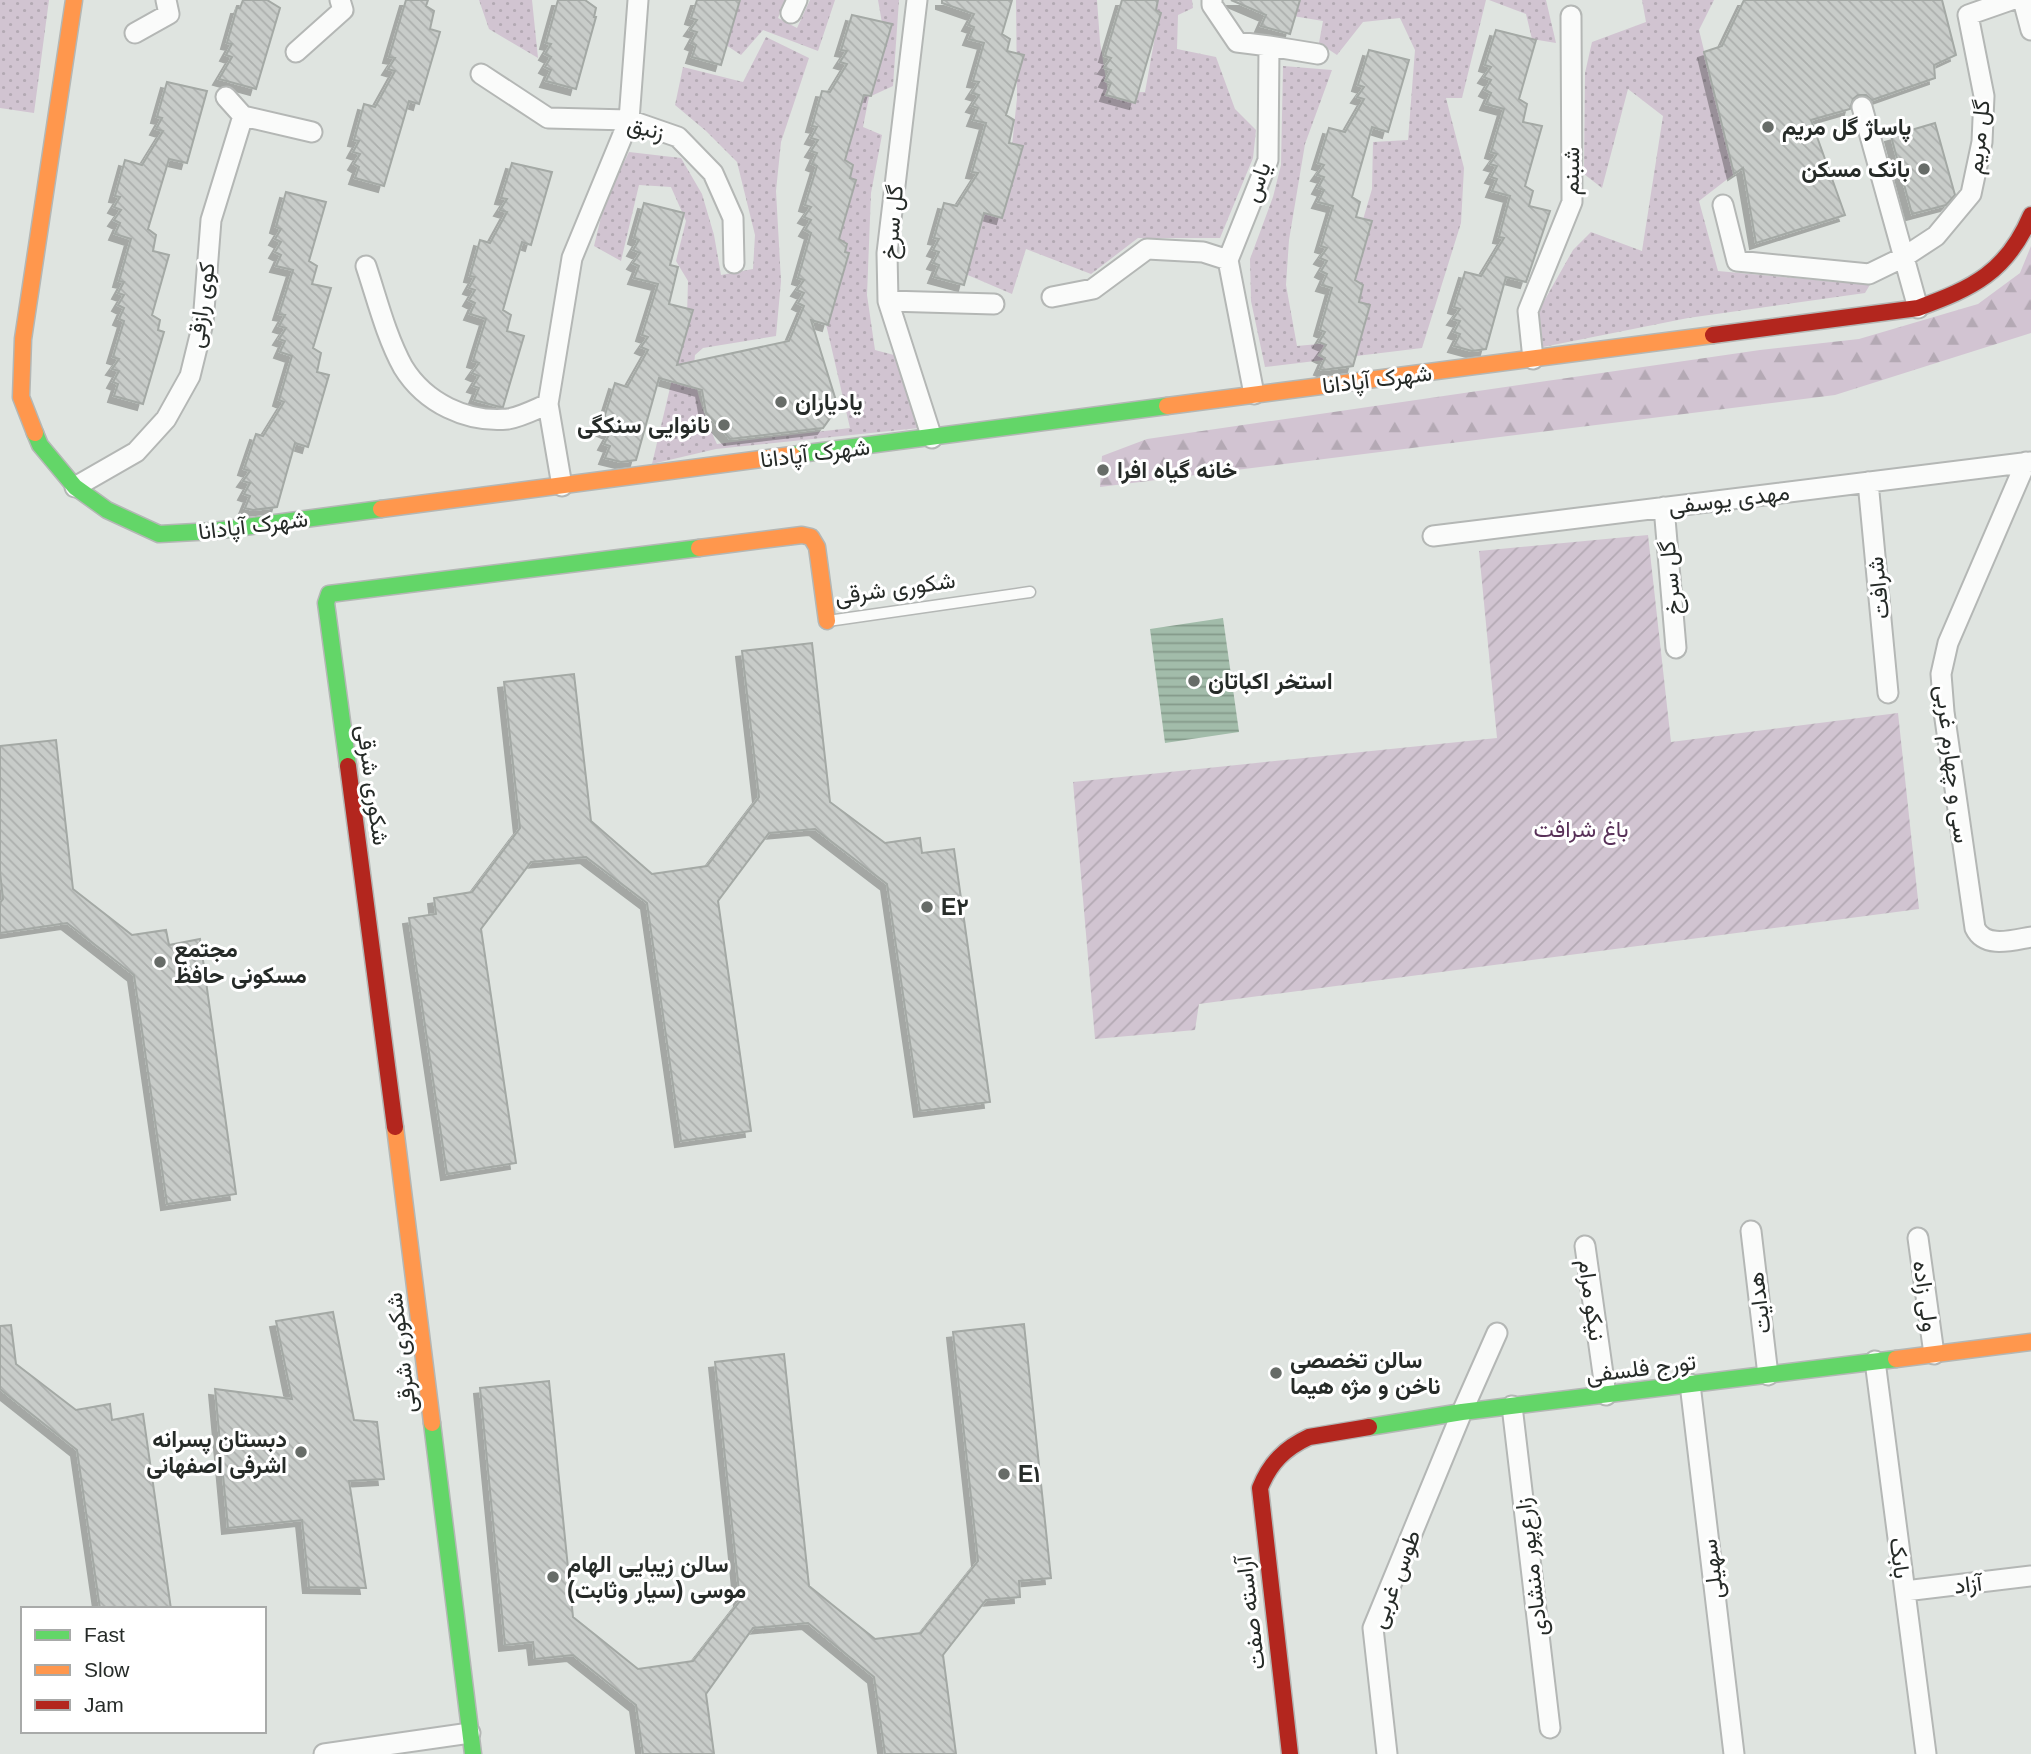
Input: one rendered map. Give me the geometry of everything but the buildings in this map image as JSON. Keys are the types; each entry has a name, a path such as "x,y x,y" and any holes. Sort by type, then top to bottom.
{"street":[{"name":"شهرک آپادانا","path":"74,0 23,339 21,397 40,445 75,488 107,510 159,534 214,531 1918,309 1974,286 2003,261 2027,226 2031,215"},
{"path":"135,33 169,14 166,0"},
{"path":"296,52 343,10 340,0"},
{"path":"562,486 548,404 572,258 629,120 638,0"},
{"name":"گل سرخ","path":"917,0 887,253 888,301 932,438"},
{"path":"1212,0 1212,5 1237,41 1318,54"},
{"name":"گل مریم","path":"1723,205 1737,261 1869,274 1905,257 1936,236 1971,194 1982,142 1984,96 1968,15 2011,0"},
{"path":"2023,0 2031,30"},
{"name":"شبنم","path":"1533,359 1528,311 1572,202 1571,16"},
{"name":"یاس","path":"1228,260 1268,160 1269,46"},
{"name":"زنبق","path":"481,74 548,118 629,120 678,137 713,173 733,218 734,263"},
{"path":"226,97 243,116 312,132"},
{"path":"1862,107 1918,309"},
{"name":"کوی رازقی","path":"75,488 136,452 166,419 190,376 203,323 211,220 243,116"},
{"path":"1052,297 1093,289 1147,249 1203,252 1228,260 1254,394"},
{"path":"366,266 404,367 431,399 468,417 509,419 548,404"},
{"path":"888,301 994,304"},
{"name":"مهدی یوسفی","path":"1433,536 2028,462"},
{"name":"سی و چهارم غربی","path":"2028,462 1948,643 1941,674 1975,928 1982,937 1997,942 2031,937"},
{"name":"شرافت","path":"1868,482 1888,693"},
{"name":"گل سرخ","path":"1664,507 1676,648"},
{"name":"شکوری شرقی","path":"473,1754 407,1211 326,603 329,594 802,534 811,537 817,547 827,621"},
{"name":"هدایت","path":"1751,1231 1768,1375"},
{"name":"ولی زاده","path":"1918,1238 1934,1354"},
{"name":"نیکو مرام","path":"1585,1246 1606,1395"},
{"name":"طوس غربی","path":"1387,1754 1373,1628 1497,1333"},
{"name":"تورج فلسفی","path":"1268,1468 1285,1450 1309,1437 1462,1412 2031,1342"},
{"name":"بابک","path":"1875,1361 1926,1754"},
{"name":"سهیلی","path":"1690,1384 1734,1754"},
{"name":"زارع‌پور منشادی","path":"1512,1406 1550,1728"},
{"name":"آراسته صفت","path":"1268,1468 1260,1488 1261,1513 1290,1754"},
{"name":"آزاد","path":"1905,1591 2031,1576"},
{"path":"324,1754 470,1733"}],"lane":[{"name":"شکوری شرقی","path":"827,621 1030,592"}],"green space":[{"path":"0,0 49,0 34,113 0,108"},
{"path":"479,0 532,0 538,58 489,29"},
{"path":"741,0 785,0 778,18 797,28 810,0 835,0 818,51 763,30 741,55 714,37"},
{"path":"878,0 899,0 893,86 869,97 863,127 882,135 871,193 867,295 875,350 894,355 919,428 716,449 652,464 687,316 688,281 676,261 686,221 671,187 639,185 621,261 594,246 605,201 629,152 681,158 702,194 714,235 721,275 753,269 755,235 737,162 675,105 683,67 743,82 766,37 809,58 781,142 776,191 781,281 776,336 703,348 695,355 697,389 717,444 850,428 826,324 839,270 838,132 882,23"},
{"path":"1016,0 1097,0 1108,93 1145,92 1156,31 1156,0 1192,0 1193,8 1178,15 1177,49 1216,57 1235,109 1256,130 1253,158 1220,238 1138,238 1091,274 1026,249 1012,294 956,270 1011,155 1017,98"},
{"path":"1300,0 1486,0 1462,98 1446,98 1464,168 1461,223 1422,348 1265,367 1251,301 1250,259 1273,197 1281,165 1283,66 1332,70 1305,144 1289,240 1286,285 1297,346 1350,341 1347,274 1372,189 1373,142 1408,140 1415,50 1400,18 1363,22 1337,55 1319,43 1323,21 1293,16"},
{"path":"1489,0 1546,0 1556,43 1532,39 1526,14"},
{"path":"1642,0 1714,0 1699,30 1734,174 1699,201 1718,271 1871,283 1865,293 1688,318 1543,347 1539,310 1573,250 1591,232 1642,251 1663,116 1628,89 1602,188 1584,174 1585,73 1592,42 1646,22"},
{"path":"2031,246 2031,333 1835,395 1100,487 1102,456 1147,439 1760,350 1859,339 1978,304 2020,273"},
{"name":"باغ شرافت","path":"1648,535 1671,742 1898,713 1919,909 1199,1004 1195,1030 1095,1039 1073,782 1497,738 1479,551"}],"shaded area":[{"name":"استخر اکباتان","path":"1223,618 1239,732 1165,743 1150,629"}],"traffic: fast":[{"path":"792,455 1167,406"},
{"path":"35,433 40,445 75,487 107,510 159,534 214,531 381,509"},
{"path":"348,766 326,603 329,594 699,548"},
{"path":"1369,1427 1462,1412 1896,1359"},
{"path":"432,1423 473,1754"}],"traffic: slow":[{"path":"35,433 21,397 23,339 74,0"},
{"path":"1167,406 1713,335"},
{"path":"381,509 792,455"},
{"path":"699,548 802,535 811,537 817,547 827,621"},
{"path":"395,1127 432,1423"},
{"path":"1896,1359 2031,1342"}],"traffic: jam":[{"path":"1713,335 1918,308 1938,301 1972,285 1999,264 2022,235 2031,215"},
{"path":"348,766 395,1127"},
{"path":"1290,1754 1260,1488 1268,1471 1286,1451 1300,1441 1309,1437 1369,1427"}],"place":[{"name":"پاساژ گل مریم","path":"1768,127"},
{"name":"بانک مسکن","path":"1924,169"},
{"name":"یادیاران","path":"781,402"},
{"name":"نانوایی سنکگی","path":"724,425"},
{"name":"خانه گیاه افرا","path":"1103,470"},
{"name":"استخر اکباتان","path":"1194,681"},
{"name":"E۲","path":"927,907"},
{"name":"مجتمع مسکونی حافظ","path":"160,962"},
{"name":"سالن تخصصی ناخن و مژه هیما","path":"1276,1373"},
{"name":"دبستان پسرانه اشرفی اصفهانی","path":"301,1452"},
{"name":"E۱","path":"1004,1474"},
{"name":"سالن زیبایی الهام موسی (سیار وثابت)","path":"553,1577"}]}
